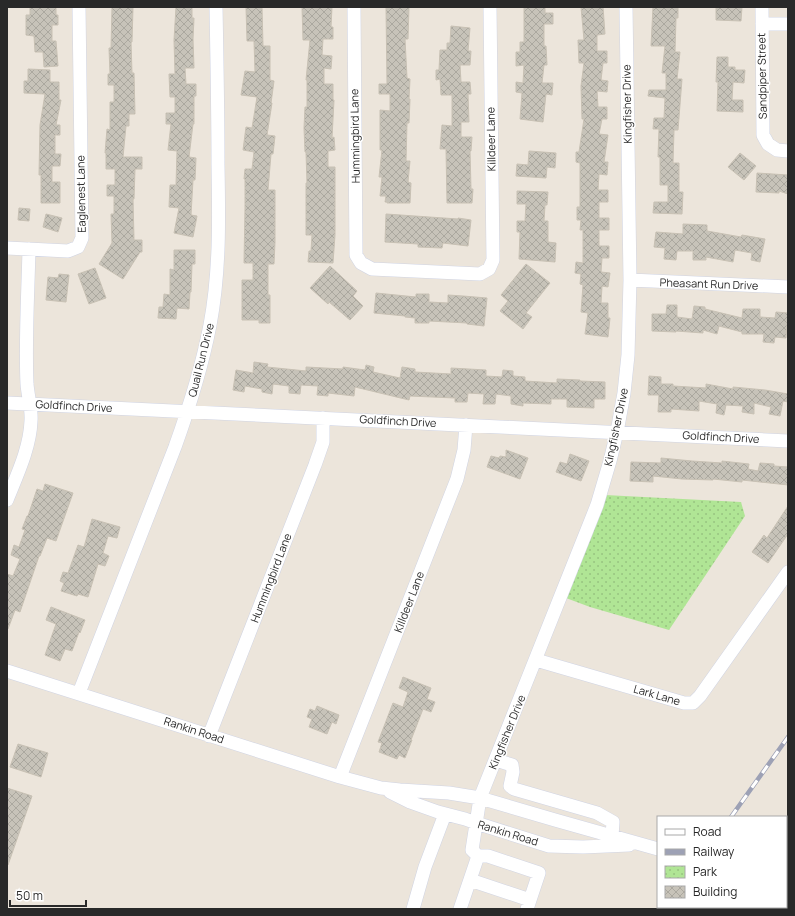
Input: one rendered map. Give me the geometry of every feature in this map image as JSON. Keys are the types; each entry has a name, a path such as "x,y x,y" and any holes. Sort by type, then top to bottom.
{"street":[{"name":"Eaglenest Lane","path":"7,248 68,251 78,247 82,238 79,7"},
{"name":"Quail Run Drive","path":"79,693 188,412 199,375 210,325 216,282 219,226 216,7"},
{"name":"Hummingbird Lane","path":"354,7 356,255 361,263 372,269 480,274 488,269"},
{"name":"Killdeer Lane","path":"488,269 493,260 490,7"},
{"name":"Kingfisher Drive","path":"478,856 472,850 480,798 597,505 610,460 624,392 628,355 630,280 626,7"},
{"name":"Sandpiper Street","path":"762,7 763,135 768,144 777,150 788,151"},
{"path":"762,24 788,24"},
{"path":"7,500 21,464 27,444 31,421 27,386 29,249"},
{"name":"Pheasant Run Drive","path":"630,280 788,287"},
{"name":"Goldfinch Drive","path":"7,403 788,441"},
{"name":"Hummingbird Lane","path":"209,736 315,465 323,442 323,418"},
{"name":"Killdeer Lane","path":"340,777 457,479 464,450 466,425"},
{"name":"Lark Lane","path":"536,660 684,702 693,703 700,696 788,572"},
{"name":"Rankin Road","path":"7,671 340,777 381,788 449,793 480,798 657,849"},
{"path":"496,760 512,765 513,772 510,786 514,789 597,813 613,822 612,836"},
{"name":"Rankin Road","path":"381,788 410,802 438,812 550,846 583,847 642,844"},
{"path":"555,820 561,803"},
{"path":"413,909 425,867 445,814"},
{"path":"460,909 478,856 488,856 539,872 529,904 470,880"}],"shaded area":[{"path":"777,908 780,909 698,909"}],"green space":[{"path":"605,495 741,502 745,516 669,630 590,607 566,598"}],"building":[{"path":"30,7 56,7 58,25 52,25 52,41 56,41 58,66 44,67 43,52 35,52 34,36 26,35 26,15 30,15"},
{"path":"112,7 133,7 131,42 132,73 134,73 135,114 129,114 129,126 126,126 123,157 142,157 142,169 135,169 133,199 134,240 142,240 142,252 140,252 123,279 99,264 112,243 111,214 114,214 114,196 107,196 107,185 115,185 115,169 106,169 105,153 107,129 110,130 110,102 114,102 114,85 108,85 108,74 110,74 109,48 111,48"},
{"path":"176,7 192,7 192,18 194,18 194,68 185,68 186,84 196,84 196,96 194,96 194,124 189,157 196,158 191,215 197,216 193,237 174,233 179,208 169,207 170,185 176,185 177,151 168,150 171,124 166,124 166,113 175,113 175,97 170,97 169,74 175,74 174,40"},
{"path":"246,7 262,7 263,46 270,46 270,80 274,81 267,135 275,136 273,154 271,154 268,190 275,190 274,264 268,264 270,323 259,323 259,320 242,320 242,280 253,280 253,263 244,263 244,179 245,169 252,169 254,152 243,150 246,127 252,128 257,97 241,95 245,71 255,72 254,41 247,41"},
{"path":"302,7 332,7 331,27 333,27 333,39 323,39 322,55 332,56 331,69 324,68 324,84 333,84 334,100 332,138 334,137 335,150 328,151 328,167 335,167 335,235 333,263 308,262 309,251 311,251 312,235 306,235 307,183 304,128 305,107 307,107 306,80 310,40 303,40"},
{"path":"386,7 409,7 408,39 405,39 407,78 410,79 406,161 410,161 408,182 411,183 410,203 387,203 385,202 386,196 380,196 382,177 379,177 382,150 380,150 380,110 390,111 390,94 379,94 379,84 387,84"},
{"path":"524,7 545,7 545,13 553,13 553,24 544,24 544,46 546,46 547,65 544,65 542,83 553,83 552,95 546,94 543,122 520,119 522,93 516,92 516,82 523,83 524,65 516,66 516,52 520,52 520,42 524,42"},
{"path":"581,7 603,7 605,34 597,35 597,51 607,51 607,63 603,63 601,80 608,81 607,92 597,91 598,107 607,107 607,119 602,119 599,134 608,135 604,162 608,162 607,175 599,174 598,190 608,190 608,202 599,202 599,218 609,218 609,230 599,230 599,246 609,246 609,258 602,258 601,272 610,273 608,287 602,286 601,303 608,303 608,318 610,318 608,337 585,334 588,313 581,312 583,285 580,284 581,274 575,273 576,262 583,263 583,230 580,230 581,220 577,220 577,207 580,207 580,163 576,162 576,152 579,152 584,119 582,119 581,86 584,63 579,63 578,40 584,40"},
{"path":"653,7 678,7 678,18 676,18 675,52 680,52 677,79 682,79 678,130 674,130 673,163 679,163 679,192 683,192 682,214 653,213 654,202 668,202 668,185 660,185 660,157 658,157 659,129 653,129 654,118 664,118 665,98 648,96 649,90 666,90 666,73 662,73 665,46 651,46"},
{"path":"716,7 742,7 741,21 716,20"},
{"path":"451,26 470,28 468,51 471,51 470,65 460,65 461,82 470,82 471,94 468,94 469,122 461,122 461,137 472,137 470,151 471,189 473,189 472,203 447,203 446,149 440,149 442,125 452,126 452,95 441,95 440,79 436,80 436,70 439,70 440,50 447,50 447,43 450,43"},
{"path":"717,57 728,57 728,67 735,67 735,70 745,70 744,83 733,82 732,100 743,100 743,112 717,111"},
{"path":"28,69 50,70 50,82 59,82 59,100 61,100 56,125 60,125 60,135 55,135 55,154 61,154 60,166 52,166 52,182 60,182 60,203 41,203 41,175 39,175 40,125 45,94 24,93 24,81 28,81"},
{"path":"529,151 556,153 555,168 547,167 546,178 516,176 517,164 528,165"},
{"path":"740,153 756,166 744,180 728,167"},
{"path":"757,173 788,175 788,194 779,191 779,193 756,192"},
{"path":"517,191 548,192 544,221 548,221 548,242 556,243 555,262 519,259 520,232 517,232 517,221 525,221 526,204 517,204"},
{"path":"19,208 30,209 29,221 18,220"},
{"path":"46,214 62,218 58,232 43,227"},
{"path":"386,214 471,220 468,246 443,243 442,248 418,247 418,244 385,242"},
{"path":"683,224 707,225 707,231 741,237 742,235 765,239 760,262 751,260 752,253 735,250 733,262 706,257 706,260 693,260 693,251 677,251 676,260 664,259 665,248 654,247 656,232 683,234"},
{"path":"174,250 195,250 195,264 192,264 189,309 177,308 176,319 158,318 159,307 163,307 164,294 170,295 170,269 174,270"},
{"path":"526,264 550,283 526,313 532,317 523,329 500,311 508,301 501,295"},
{"path":"330,266 357,291 353,296 363,306 350,320 329,302 328,304 310,288"},
{"path":"95,268 106,298 89,304 78,274"},
{"path":"59,274 69,275 66,302 46,300 48,277 58,278"},
{"path":"376,293 416,297 416,294 429,294 429,302 448,303 448,295 487,298 484,326 467,323 429,321 429,323 415,323 415,318 374,313"},
{"path":"667,305 677,305 677,317 692,319 694,306 705,307 705,309 742,318 743,309 760,309 760,317 775,318 776,312 788,313 786,338 775,337 774,343 763,342 764,334 742,334 742,332 719,326 717,334 703,330 703,333 652,331 652,314 666,314"},
{"path":"254,362 268,364 267,367 306,371 306,367 343,369 343,367 365,370 366,365 374,367 373,372 400,378 402,367 415,369 415,372 451,374 451,368 486,370 486,376 502,377 503,370 513,371 513,376 525,377 525,381 557,383 557,379 605,382 605,399 594,399 594,408 567,407 567,399 551,399 551,404 523,403 523,406 511,404 511,396 496,394 495,404 483,404 484,394 468,393 467,402 455,402 455,398 410,396 409,400 355,387 354,396 328,393 328,396 317,395 318,386 301,385 300,394 289,393 289,386 273,384 272,394 262,392 262,389 245,386 244,392 233,390 236,370 253,373"},
{"path":"649,376 661,377 661,384 673,384 673,386 706,388 706,384 733,389 733,387 788,394 788,402 783,401 780,416 769,414 771,407 754,403 754,414 742,412 743,406 726,405 724,415 716,413 717,404 699,401 699,411 671,409 671,412 658,412 659,395 648,395"},
{"path":"506,450 528,458 520,479 487,467 491,456 499,458 500,456 506,457"},
{"path":"570,454 589,461 581,481 556,472 560,462 567,464"},
{"path":"661,458 749,464 748,469 758,471 760,463 774,464 774,466 788,467 788,485 742,480 742,482 653,476 653,482 630,481 631,462 661,463"},
{"path":"45,484 73,493 56,541 47,538 39,556 20,612 15,610 8,629 7,574 13,576 20,559 11,555 14,545 19,547 25,530 22,529 37,489 43,491"},
{"path":"788,506 788,534 768,563 752,552 764,535 767,538"},
{"path":"92,519 120,527 117,538 108,536 103,553 109,556 105,566 98,564 88,597 78,594 77,596 61,591 64,583 60,581 63,572 68,573 78,545 84,547"},
{"path":"51,607 85,620 72,651 65,649 60,661 45,655 56,624 46,620"},
{"path":"403,677 431,688 427,699 435,702 431,712 423,709 405,758 399,755 397,759 379,752 382,743 378,742 393,703 403,707 408,692 399,688"},
{"path":"317,706 339,715 336,724 332,722 327,734 309,727 312,719 307,717 310,709 315,711"},
{"path":"18,744 48,753 41,777 10,767"},
{"path":"7,788 32,796 8,865 7,864"}],"railway":[{"path":"732,816 788,737"}]}
